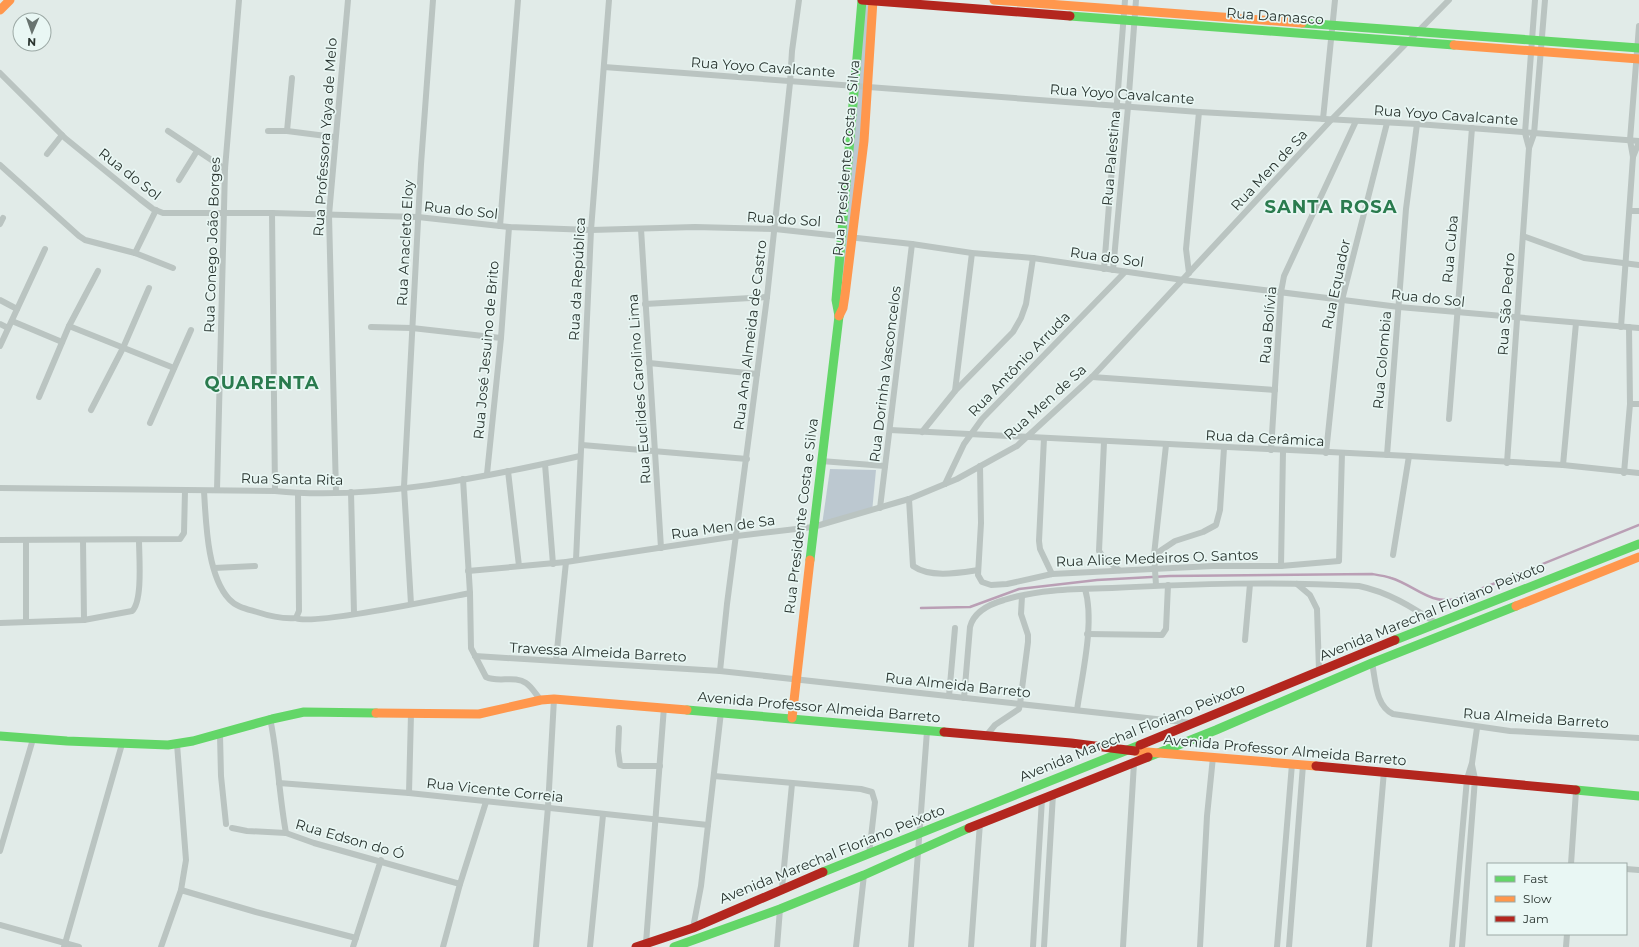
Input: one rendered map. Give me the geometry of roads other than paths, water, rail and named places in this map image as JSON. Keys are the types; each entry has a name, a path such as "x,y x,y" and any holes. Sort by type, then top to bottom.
{"main road":[{"path":"0,10 10,0"},
{"name":"Rua Damasco","path":"862,0 1124,20 1418,33 1542,40 1638,48"},
{"name":"Rua Presidente Costa e Silva","path":"839,316 835,305 862,0"},
{"name":"Rua Presidente Costa e Silva","path":"792,718 813,527 839,316 843,308 845,296 864,141 873,0"},
{"name":"Rua Damasco","path":"994,0 1125,4 1135,10 1333,30 1410,41 1638,59"},
{"name":"Avenida Marechal Floriano Peixoto","path":"636,947 693,928 782,888 1125,749 1194,723 1436,623 1639,544"},
{"name":"Avenida Marechal Floriano Peixoto","path":"674,947 695,943 780,909 864,875 919,849 980,823 1157,754 1372,663 1639,557"},
{"name":"Avenida Professor Almeida Barreto","path":"0,736 122,744 177,744 220,735 270,718 304,712 478,714 541,700 554,699 792,718 1125,749 1157,754 1384,771 1639,796"}],"street":[{"name":"Rua Conego João Borges","path":"217,490 225,169 239,0"},
{"name":"Rua Professora Yaya de Melo","path":"336,492 328,215 334,137 348,0"},
{"name":"Rua Anacleto Eloy","path":"411,604 404,487 418,217 433,0"},
{"path":"500,226 518,0"},
{"name":"Rua da República","path":"576,560 591,230 609,0"},
{"name":"Rua Ana Almeida de Castro","path":"720,672 726,604 737,536 767,297 792,51 799,0"},
{"name":"Rua Palestina","path":"1113,270 1136,0"},
{"path":"1323,119 1335,0"},
{"name":"Rua Men de Sa","path":"468,571 553,564 737,536 813,527 909,500 945,484 1017,446 1092,378 1332,120 1449,0"},
{"name":"Rua São Pedro","path":"1529,148 1525,133 1535,0"},
{"name":"Rua São Pedro","path":"1507,463 1529,148 1534,134 1544,0"},
{"name":"Rua Palestina","path":"1104,269 1125,4"},
{"path":"1621,326 1633,157 1630,140 1638,59 1639,26"},
{"name":"Rua Yoyo Cavalcante","path":"604,67 1128,107 1417,124 1534,134 1630,140 1639,142"},
{"name":"Rua do Sol","path":"0,73 62,136 156,210 169,214 272,213 418,217 509,227 591,230 775,228 912,244 972,253 1033,258 1182,280 1457,314 1639,328"},
{"path":"287,131 292,78"},
{"path":"1189,273 1186,249 1199,112"},
{"name":"Rua Bolívia","path":"1270,450 1281,292 1289,264 1356,120"},
{"name":"Rua Equador","path":"1326,453 1342,300 1387,123"},
{"name":"Rua Colombia","path":"1387,455 1406,209 1417,124"},
{"name":"Rua Cuba","path":"1449,419 1472,128"},
{"path":"168,131 225,169"},
{"path":"268,131 287,131 334,137"},
{"path":"47,154 62,136"},
{"path":"1633,157 1639,142"},
{"path":"179,180 198,151"},
{"path":"0,165 85,240 135,253 173,268"},
{"path":"135,253 156,210"},
{"path":"1630,211 1639,211"},
{"path":"272,213 275,491"},
{"name":"Rua José Jesuino de Brito","path":"487,474 501,338 509,227"},
{"name":"Rua Euclides Carolino Lima","path":"640,229 661,548"},
{"path":"1523,236 1584,258 1639,265"},
{"name":"Rua Dorinha Vasconcelos","path":"880,508 912,244"},
{"path":"0,346 45,249"},
{"path":"955,391 972,253"},
{"path":"922,432 955,391 1012,332 1021,318 1026,304 1033,258"},
{"path":"39,397 69,326 98,271"},
{"name":"Rua Antônio Arruda","path":"945,484 971,434 987,414 1125,272"},
{"path":"91,410 123,348 149,288"},
{"path":"645,304 767,297"},
{"path":"0,300 17,309"},
{"path":"12,321 62,342"},
{"path":"1563,465 1576,323"},
{"path":"0,324 8,328"},
{"path":"69,326 174,368"},
{"path":"371,327 412,328 501,338"},
{"path":"1624,473 1630,404 1629,327"},
{"path":"150,423 191,330"},
{"path":"649,363 757,374"},
{"path":"1092,378 1275,390"},
{"path":"1630,404 1639,404"},
{"name":"Rua da Cerâmica","path":"890,430 1342,454 1409,456 1507,463 1563,465 1624,473 1639,473"},
{"path":"1044,438 1039,541 1040,549 1052,574"},
{"path":"1104,442 1099,551 1102,557 1119,570"},
{"path":"1156,583 1154,555 1166,444"},
{"path":"582,445 747,459"},
{"path":"1154,555 1174,541 1203,532 1216,525 1220,510 1224,448"},
{"path":"1281,566 1283,451"},
{"name":"Rua Alice Medeiros O. Santos","path":"978,570 979,579 986,584 998,585 1052,574 1213,566 1281,566 1339,561 1342,454"},
{"name":"Rua Santa Rita","path":"0,488 217,490 298,493 351,492 463,479 580,456"},
{"path":"1393,555 1409,456"},
{"path":"821,461 885,466"},
{"path":"545,464 553,564"},
{"path":"909,500 913,566 925,570 948,573 978,570 981,523 980,466"},
{"path":"508,471 519,566"},
{"path":"463,479 470,593 471,648 486,677 494,679 519,680 526,683 541,700"},
{"path":"0,540 174,540 183,537 185,490"},
{"path":"204,491 208,539 214,568 222,588 230,599 238,606 265,615 308,620 470,593"},
{"path":"351,492 354,613"},
{"path":"293,618 299,602 298,493"},
{"path":"26,540 26,620"},
{"path":"83,540 84,620"},
{"path":"0,622 26,620 84,620 132,611 136,607 138,589 139,540"},
{"path":"556,660 566,562"},
{"path":"214,568 256,566"},
{"name":"Rua Alice Medeiros O. Santos","path":"964,698 970,627 976,614 990,605 1022,596 1056,590 1156,583 1168,585 1297,584 1359,586 1377,589 1416,610 1436,623"},
{"path":"1245,640 1250,584"},
{"path":"1297,584 1310,595 1317,609 1319,671"},
{"path":"1087,634 1160,636 1165,633 1168,585"},
{"path":"1077,710 1089,614 1085,589"},
{"path":"986,736 995,725 1019,709 1028,642 1028,635 1021,614 1022,596"},
{"path":"949,696 955,628"},
{"name":"Travessa Almeida Barreto","path":"475,656 556,660 720,672"},
{"name":"Rua Almeida Barreto","path":"1372,663 1380,700 1387,711 1410,718 1477,728 1510,731 1639,738"},
{"name":"Rua Almeida Barreto","path":"720,672 1194,723"},
{"path":"536,947 548,808 554,699"},
{"path":"646,943 664,707"},
{"path":"693,928 701,886 721,712"},
{"path":"409,793 411,714"},
{"path":"270,718 277,753 279,783 286,833"},
{"path":"619,728 618,761 620,765 660,766"},
{"path":"1462,947 1472,763 1477,728"},
{"path":"911,947 927,731"},
{"path":"220,735 221,776 226,824"},
{"path":"0,851 33,739"},
{"path":"65,945 122,744"},
{"path":"161,947 181,890 185,868 186,847 177,744"},
{"path":"1200,947 1207,816 1213,757"},
{"path":"1123,947 1134,763"},
{"path":"1277,947 1292,764"},
{"path":"1289,947 1303,765"},
{"path":"1369,947 1384,771"},
{"path":"714,776 861,789 872,792 875,802 869,854"},
{"path":"1452,947 1471,779"},
{"name":"Rua Vicente Correia","path":"279,783 409,793 603,815 708,825"},
{"path":"782,888 792,784"},
{"path":"1571,863 1576,791"},
{"path":"1044,947 1053,794"},
{"path":"1033,947 1042,799"},
{"path":"444,947 460,884 486,802"},
{"path":"590,947 603,815"},
{"path":"971,947 980,823"},
{"name":"Rua Edson do Ó","path":"232,828 248,831 286,833 314,843 381,860 460,884"},
{"path":"353,947 381,860"},
{"path":"1627,869 1639,870"},
{"path":"856,947 864,875"},
{"path":"181,890 256,912 356,938"},
{"path":"777,947 780,909"},
{"path":"0,925 65,945 79,947"},
{"path":"1566,947 1567,935"}],"waterway":[{"path":"921,608 970,607 1019,589 1097,580 1170,576 1372,574 1399,581 1430,597 1447,600 1456,599 1639,525"}],"district":[{"name":"SANTA ROSA","path":"1331,207"},
{"name":"QUARENTA","path":"262,383"}]}
